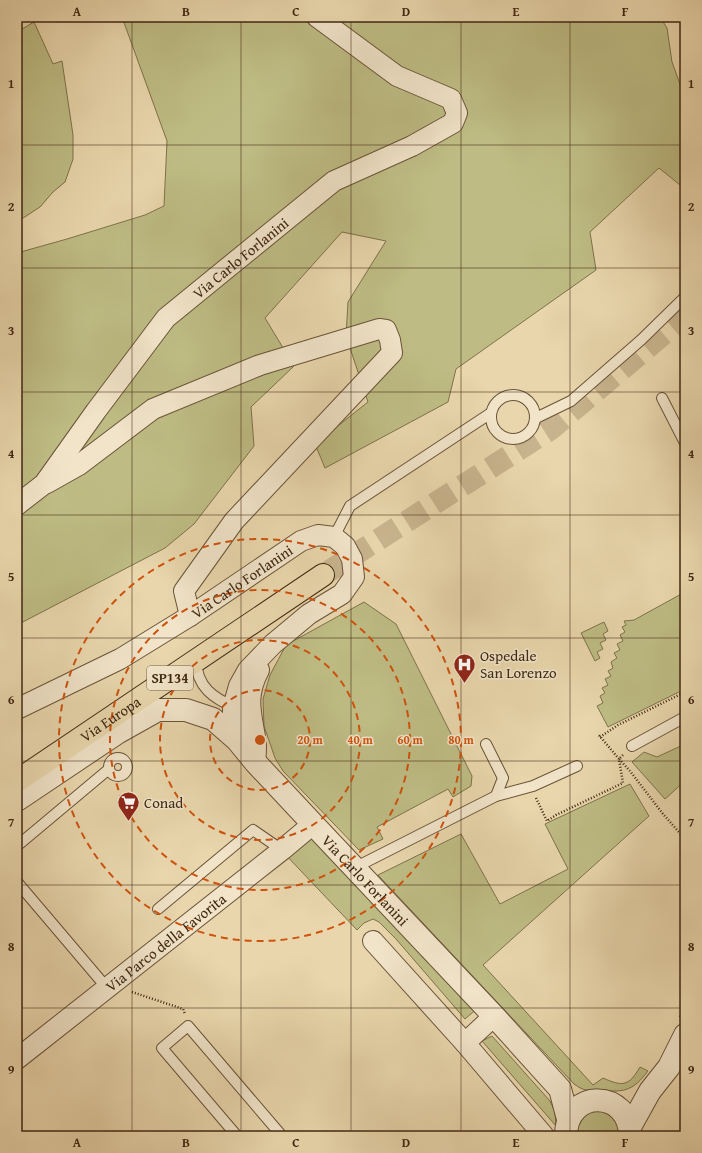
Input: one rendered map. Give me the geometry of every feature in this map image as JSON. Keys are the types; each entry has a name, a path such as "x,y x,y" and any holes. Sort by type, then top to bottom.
{"main road":[{"name":"Via Europa","path":"17,781 323,575"}],"street":[{"name":"Via Carlo Forlanini","path":"17,506 44,484 96,411 166,318 334,181 419,142 453,123 457,113 451,99 397,76 317,17"},
{"path":"44,484 79,465 153,409 260,365 378,329 386,330 390,340 392,353 234,521 184,591 190,616"},
{"name":"Via Carlo Forlanini","path":"17,709 120,659 190,616 301,541 318,535 334,537"},
{"path":"255,762 256,745 241,711 239,686 248,670 273,644 309,614 342,594 354,577 352,559 345,546 334,537"},
{"name":"Via Carlo Forlanini","path":"17,800 116,733 158,710 186,710 213,719 237,740 255,762 494,1016 560,1090"},
{"path":"237,740 233,719 241,711"},
{"name":"Via Parco della Favorita","path":"17,1059 313,824"},
{"path":"373,941 465,1043 544,1136"},
{"path":"465,1043 494,1016"},
{"path":"630,1132 650,1092 669,1067 682,1027"},
{"path":"560,1090 585,1102"},
{"path":"560,1090 567,1127"},
{"path":"612,1103 632,1099 650,1092"},
{"path":"567,1127 578,1106 585,1102 604,1100 621,1109 627,1117 630,1132"}],"lane":[{"path":"536,418 571,401 641,340 685,296"},
{"path":"513,394 520,395 527,398 535,410 535,425 526,436 512,440 498,434 491,421 491,413 493,407 501,398 513,394"},
{"path":"662,398 685,443"},
{"path":"334,537 350,506 491,413"},
{"path":"196,661 196,672 204,687 214,698 241,711"},
{"path":"632,746 685,717"},
{"path":"486,744 503,778 496,796"},
{"path":"354,868 496,796 533,786 577,766"},
{"path":"17,846 109,769"},
{"path":"158,909 253,830 282,850"},
{"path":"17,882 106,988"},
{"path":"237,1136 162,1048 188,1026 282,1136"}],"path":[{"path":"685,692 599,736 630,771 663,814 685,839"},
{"path":"534,794 548,821 556,815 623,783 619,759"},
{"path":"129,990 183,1008"},
{"path":"682,1027 685,1006"}],"shaded area":[{"path":"122,17 660,17 667,28 672,62 685,98 685,189 659,168 590,232 596,270 456,369 448,402 325,468 315,444 368,402 346,336 348,302 386,241 342,232 265,318 294,366 251,407 254,446 194,524 165,548 17,625 17,253 145,215 164,206 167,141"},
{"path":"34,22 53,64 62,61 73,135 73,159 65,182 53,192 40,207 17,222 17,32"},
{"path":"685,592 685,689 608,727 597,706 603,703 600,696 605,693 602,688 608,685 605,679 611,676 608,671 613,668 611,662 617,658 614,653 620,650 617,644 623,641 620,635 625,632 622,627 626,625 624,621 634,620"},
{"path":"364,602 396,624 472,776 471,786 453,797 448,789 377,827 383,839 359,850 283,771 275,758 264,726 263,699 270,675 286,645"},
{"path":"604,622 608,631 603,634 606,640 600,643 603,649 597,652 600,658 595,661 581,633"},
{"path":"685,744 685,781 665,799 632,762 644,752 657,757"},
{"path":"630,784 649,816 483,965 593,1085 603,1078 616,1083 625,1083 632,1078 640,1067 648,1071 641,1080 629,1089 618,1091 585,1090 574,1084 378,875 461,834 500,904 568,869 545,824"},
{"path":"311,827 479,1007 465,1019 396,939 379,922 373,919 364,923 357,930 282,851"},
{"path":"492,1036 550,1101 555,1112 556,1126 482,1041"},
{"path":"601,1109 615,1116 620,1136 576,1136 578,1124 582,1116 589,1112"}],"tunnel":[{"path":"323,575 551,429 685,316"}],"place":[{"name":"Ospedale San Lorenzo","path":"465,684"},
{"name":"Conad","path":"128,822"}]}
